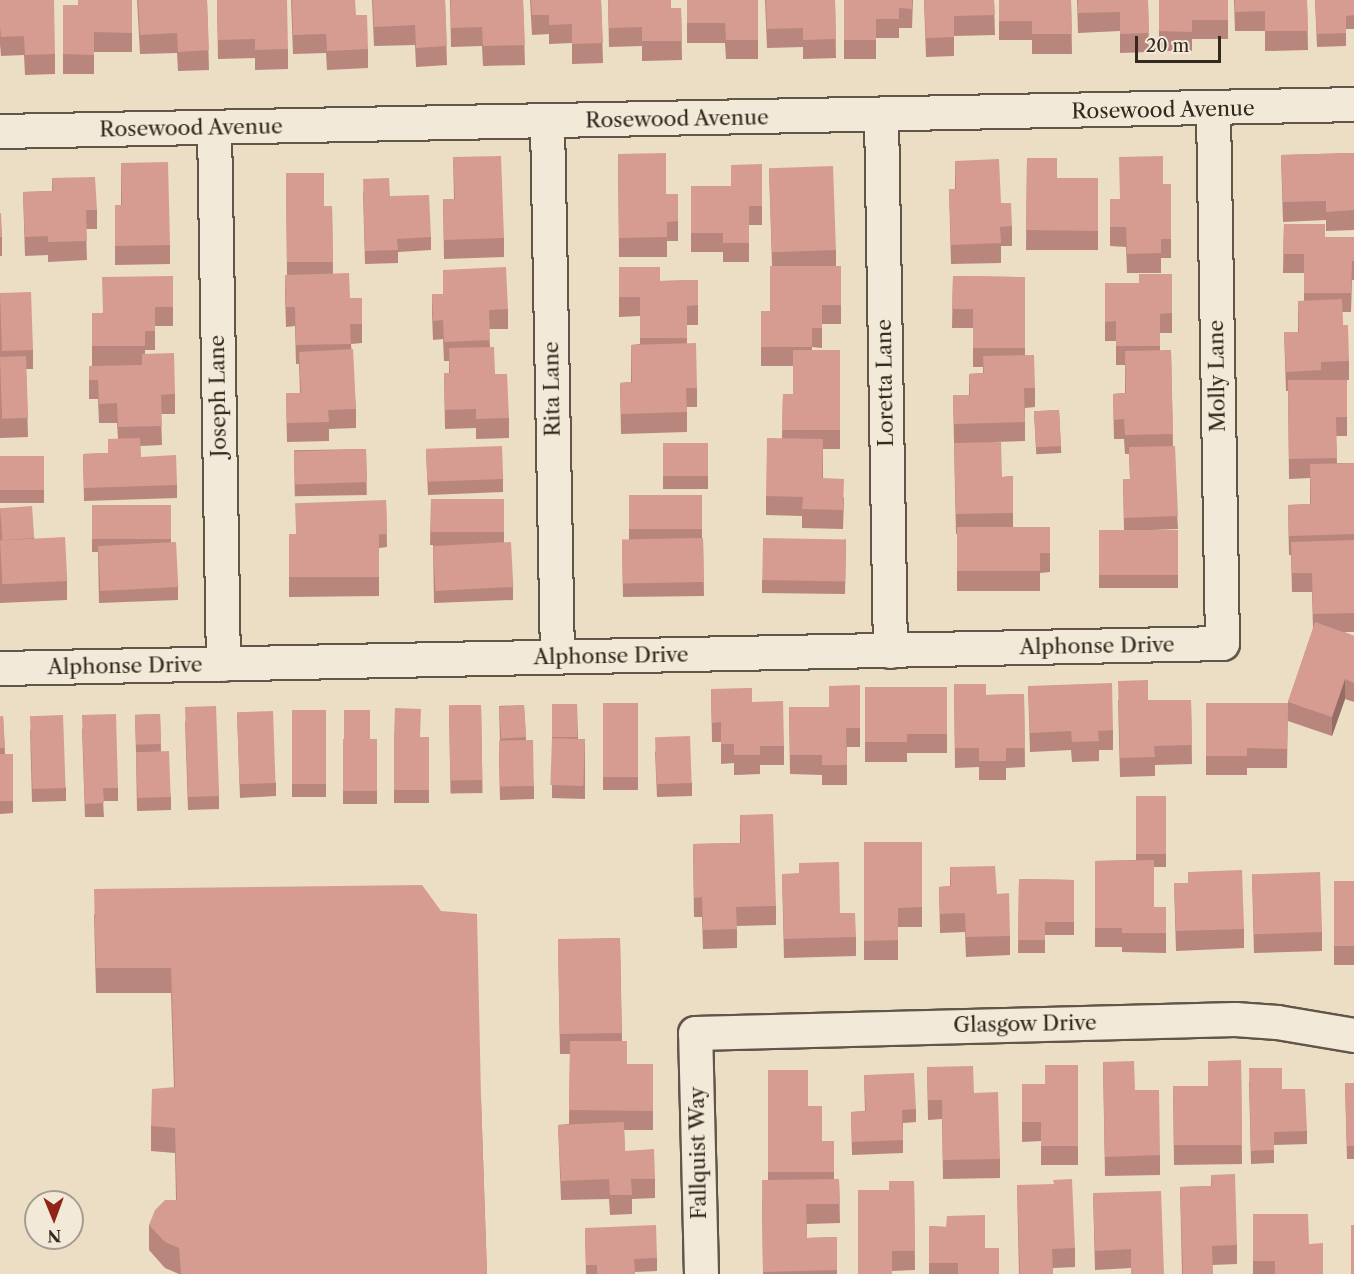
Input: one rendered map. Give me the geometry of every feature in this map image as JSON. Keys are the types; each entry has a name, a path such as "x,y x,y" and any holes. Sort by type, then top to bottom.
{"street":[{"name":"Rosewood Avenue","path":"0,131 1213,109 1354,104"},
{"name":"Molly Lane","path":"1213,109 1222,643"},
{"name":"Loretta Lane","path":"881,115 890,651"},
{"name":"Rita Lane","path":"547,122 556,656"},
{"name":"Joseph Lane","path":"214,127 223,664"},
{"name":"Alphonse Drive","path":"0,668 1222,643"},
{"name":"Glasgow Drive","path":"695,1032 1235,1019 1277,1022 1354,1035"},
{"name":"Fallquist Way","path":"695,1032 700,1274"}],"building":[{"path":"0,0 54,0 55,54 25,55 24,36 1,37"},
{"path":"78,0 132,0 132,33 94,32 94,55 63,54 63,5 78,5"},
{"path":"138,0 207,0 209,50 178,52 177,33 140,35"},
{"path":"217,0 287,0 288,49 255,50 255,39 218,40"},
{"path":"292,0 355,0 356,15 367,15 368,49 327,51 326,34 293,35"},
{"path":"373,0 445,0 447,46 416,48 415,25 374,27"},
{"path":"451,0 523,0 525,45 483,46 482,27 451,28"},
{"path":"531,0 601,0 603,43 572,44 572,24 549,25 549,15 532,15"},
{"path":"608,0 671,0 671,8 681,8 682,41 642,41 642,27 609,28"},
{"path":"687,0 758,0 758,40 726,40 725,23 687,23"},
{"path":"766,0 835,0 836,39 803,40 803,28 767,29"},
{"path":"844,0 912,0 912,9 899,8 899,19 876,19 876,40 844,40"},
{"path":"924,0 994,0 995,15 954,16 954,37 926,38"},
{"path":"999,0 1071,0 1072,34 1032,34 1032,21 999,21"},
{"path":"1078,0 1148,0 1149,33 1120,34 1120,12 1078,13"},
{"path":"1159,0 1228,0 1228,20 1192,20 1192,32 1159,31"},
{"path":"1235,0 1307,0 1308,31 1265,31 1265,11 1235,12"},
{"path":"1315,0 1354,0 1354,15 1346,16 1346,33 1317,34"},
{"path":"666,153 666,194 678,194 678,221 667,222 667,237 619,238 618,154"},
{"path":"1354,153 1354,210 1326,212 1326,201 1283,202 1281,155"},
{"path":"501,156 504,238 444,240 443,199 455,199 453,157"},
{"path":"1163,156 1163,184 1171,184 1171,239 1161,239 1161,253 1127,254 1126,227 1110,227 1110,199 1120,199 1119,157"},
{"path":"1027,158 1057,158 1057,178 1098,178 1098,231 1026,230"},
{"path":"999,159 1001,203 1011,203 1012,226 1000,227 1001,243 951,245 949,189 956,189 955,161"},
{"path":"168,162 170,245 115,246 115,205 122,205 121,163"},
{"path":"762,164 762,206 749,206 749,243 723,243 723,233 691,233 691,186 731,186 731,165"},
{"path":"833,166 836,250 772,252 769,168"},
{"path":"286,173 324,173 324,206 332,206 333,262 287,262"},
{"path":"95,177 97,210 86,210 87,241 48,242 48,236 25,237 23,192 53,191 52,178"},
{"path":"389,178 390,196 429,195 431,237 397,239 398,250 365,251 363,179"},
{"path":"1,213 2,237 0,237"},
{"path":"1284,224 1325,224 1325,237 1354,237 1351,293 1304,293 1304,254 1283,254"},
{"path":"770,266 841,266 841,305 822,305 822,328 812,328 812,347 761,347 761,311 770,311"},
{"path":"506,267 508,309 489,310 490,340 444,342 443,320 433,321 432,294 443,294 443,270"},
{"path":"619,267 660,267 660,281 698,280 698,305 687,306 687,338 640,338 640,297 619,297"},
{"path":"349,273 350,298 362,298 362,324 350,324 351,344 296,345 295,307 286,307 285,275"},
{"path":"1139,274 1172,274 1172,313 1160,314 1160,346 1116,346 1116,321 1105,322 1105,283 1139,283"},
{"path":"173,276 173,307 155,307 155,331 145,331 145,346 92,346 92,313 103,313 102,277"},
{"path":"953,276 1025,277 1025,348 973,348 973,309 952,309"},
{"path":"31,292 33,350 2,351 0,293"},
{"path":"1342,299 1343,325 1348,325 1349,361 1321,362 1321,370 1286,372 1284,332 1299,332 1298,301"},
{"path":"696,343 697,388 686,388 687,412 621,414 620,383 632,382 631,345"},
{"path":"494,347 495,374 507,374 509,418 476,419 476,409 445,410 444,373 450,373 449,348"},
{"path":"353,349 356,409 328,410 329,422 287,423 286,393 301,393 299,352"},
{"path":"793,350 840,350 840,430 782,430 783,394 793,394"},
{"path":"1171,350 1173,434 1125,435 1124,419 1114,420 1113,394 1126,393 1125,351"},
{"path":"174,353 175,394 161,395 162,426 118,427 117,403 99,404 98,380 89,380 89,366 142,365 142,354"},
{"path":"1034,355 1035,388 1024,388 1025,422 954,424 953,395 970,395 969,374 984,373 983,356"},
{"path":"26,356 28,418 2,419 0,357"},
{"path":"1288,380 1347,380 1347,417 1336,417 1337,458 1289,459"},
{"path":"1059,410 1061,446 1036,447 1034,411"},
{"path":"140,438 141,457 176,455 177,485 84,488 83,454 108,453 108,439"},
{"path":"767,438 823,439 822,478 844,479 843,510 802,509 803,497 766,496"},
{"path":"1001,442 1002,477 1013,476 1013,513 956,514 954,443"},
{"path":"663,443 708,443 708,476 663,476"},
{"path":"502,446 503,479 427,482 426,449"},
{"path":"1175,446 1178,516 1124,518 1123,479 1130,479 1129,447"},
{"path":"366,449 367,482 295,484 294,452"},
{"path":"0,456 44,456 44,490 0,490"},
{"path":"1354,463 1354,534 1289,536 1288,505 1311,504 1310,464"},
{"path":"629,495 702,495 702,529 629,529"},
{"path":"431,499 504,499 504,532 431,532"},
{"path":"386,500 387,534 296,537 295,503"},
{"path":"92,505 171,505 171,539 92,539"},
{"path":"32,506 34,538 2,540 0,508"},
{"path":"957,527 1050,527 1050,553 1040,553 1040,571 957,571"},
{"path":"1099,530 1178,530 1178,575 1099,575"},
{"path":"289,534 379,534 379,577 289,577"},
{"path":"65,537 67,581 2,584 0,540"},
{"path":"703,538 704,582 623,583 622,539"},
{"path":"763,538 846,539 845,581 762,580"},
{"path":"1354,540 1354,613 1313,614 1312,573 1292,573 1291,542"},
{"path":"176,542 178,587 100,591 98,546"},
{"path":"511,542 513,587 435,591 433,546"},
{"path":"1315,622 1354,636 1354,683 1345,679 1332,717 1288,702"},
{"path":"1148,680 1148,700 1191,700 1192,745 1154,746 1155,757 1120,758 1118,681"},
{"path":"1112,683 1113,730 1098,731 1099,741 1072,742 1071,731 1030,733 1028,686"},
{"path":"954,684 986,684 986,695 1024,694 1025,748 1006,748 1006,761 979,761 979,748 955,748"},
{"path":"860,685 860,728 846,728 847,765 822,765 822,755 790,755 789,707 829,707 829,686"},
{"path":"865,687 947,687 947,734 907,734 907,742 865,742"},
{"path":"752,688 752,702 783,701 784,746 760,746 760,755 734,755 734,744 721,744 721,722 712,723 711,689"},
{"path":"603,703 638,703 638,777 603,777"},
{"path":"1206,703 1288,703 1287,749 1247,748 1247,756 1206,756"},
{"path":"552,704 577,704 577,737 552,737"},
{"path":"481,705 482,780 450,781 449,706"},
{"path":"524,705 526,737 501,739 499,707"},
{"path":"216,706 219,796 188,797 185,707"},
{"path":"395,708 421,709 420,738 394,737"},
{"path":"292,710 326,710 326,784 292,784"},
{"path":"344,710 370,710 370,739 344,739"},
{"path":"273,711 276,783 240,784 237,712"},
{"path":"116,714 118,788 103,788 104,803 85,804 82,715"},
{"path":"160,714 161,744 136,745 135,715"},
{"path":"63,715 66,788 33,789 30,716"},
{"path":"3,716 5,748 0,748 0,717"},
{"path":"690,736 692,783 657,784 655,737"},
{"path":"394,737 429,737 429,790 394,790"},
{"path":"552,738 585,739 583,786 550,785"},
{"path":"343,739 377,739 377,791 343,791"},
{"path":"533,740 534,786 500,787 499,741"},
{"path":"169,751 171,797 138,798 136,752"},
{"path":"0,754 13,754 13,801 0,801"},
{"path":"1136,796 1166,796 1166,854 1136,854"},
{"path":"773,814 776,906 736,907 737,929 703,930 702,897 694,898 693,844 741,843 740,815"},
{"path":"864,842 922,842 922,907 898,908 898,940 864,941"},
{"path":"1154,860 1154,907 1166,907 1166,933 1122,933 1122,928 1095,928 1095,861"},
{"path":"839,862 840,913 855,913 856,937 784,939 782,874 799,873 799,863"},
{"path":"995,866 997,894 1009,893 1010,936 966,937 965,913 940,914 939,887 951,886 950,867"},
{"path":"1242,870 1244,929 1176,931 1174,883 1188,883 1188,872"},
{"path":"1320,872 1322,932 1254,934 1252,874"},
{"path":"1019,879 1074,880 1074,922 1045,922 1045,940 1018,940"},
{"path":"1334,881 1354,881 1354,946 1334,946"},
{"path":"422,885 441,911 477,914 487,1274 181,1274 179,1248 165,1242 149,1225 155,1210 165,1200 177,1200 175,1128 151,1126 152,1089 175,1087 171,968 96,968 94,889"},
{"path":"620,938 622,1033 560,1034 558,939"},
{"path":"570,1041 627,1041 627,1064 653,1064 653,1111 569,1110"},
{"path":"1241,1060 1242,1145 1174,1145 1173,1086 1208,1086 1208,1061"},
{"path":"1134,1061 1135,1090 1159,1090 1160,1155 1105,1157 1103,1062"},
{"path":"1045,1065 1078,1065 1078,1146 1041,1146 1041,1122 1022,1122 1022,1084 1045,1084"},
{"path":"973,1066 974,1093 998,1092 1000,1159 943,1160 942,1100 928,1100 927,1067"},
{"path":"1249,1068 1282,1068 1282,1089 1305,1089 1307,1131 1274,1132 1274,1150 1251,1151"},
{"path":"768,1070 808,1070 808,1106 822,1106 822,1141 834,1141 834,1172 768,1172"},
{"path":"914,1073 916,1109 902,1110 903,1140 852,1142 851,1112 866,1111 864,1075"},
{"path":"1345,1083 1354,1083 1354,1146 1347,1146"},
{"path":"624,1122 625,1151 654,1149 655,1179 631,1179 632,1195 610,1195 609,1179 561,1181 558,1125"},
{"path":"1235,1174 1237,1245 1212,1246 1213,1274 1183,1274 1180,1187 1212,1186 1211,1175"},
{"path":"839,1179 840,1204 806,1204 807,1238 837,1237 837,1270 763,1272 762,1180"},
{"path":"1072,1179 1075,1248 1052,1249 1053,1274 1020,1274 1017,1185 1054,1184 1053,1180"},
{"path":"889,1181 914,1181 915,1251 892,1251 892,1274 858,1274 858,1190 889,1190"},
{"path":"1161,1191 1164,1274 1131,1274 1131,1249 1095,1251 1093,1193"},
{"path":"1253,1214 1308,1214 1309,1244 1323,1243 1323,1274 1275,1274 1275,1261 1253,1261"},
{"path":"985,1215 985,1248 999,1248 999,1274 958,1274 958,1263 929,1263 929,1226 946,1227 947,1216"},
{"path":"656,1225 657,1258 634,1259 635,1274 597,1274 597,1265 586,1265 585,1228"},
{"path":"1351,1225 1354,1225 1354,1274 1351,1274"}]}
